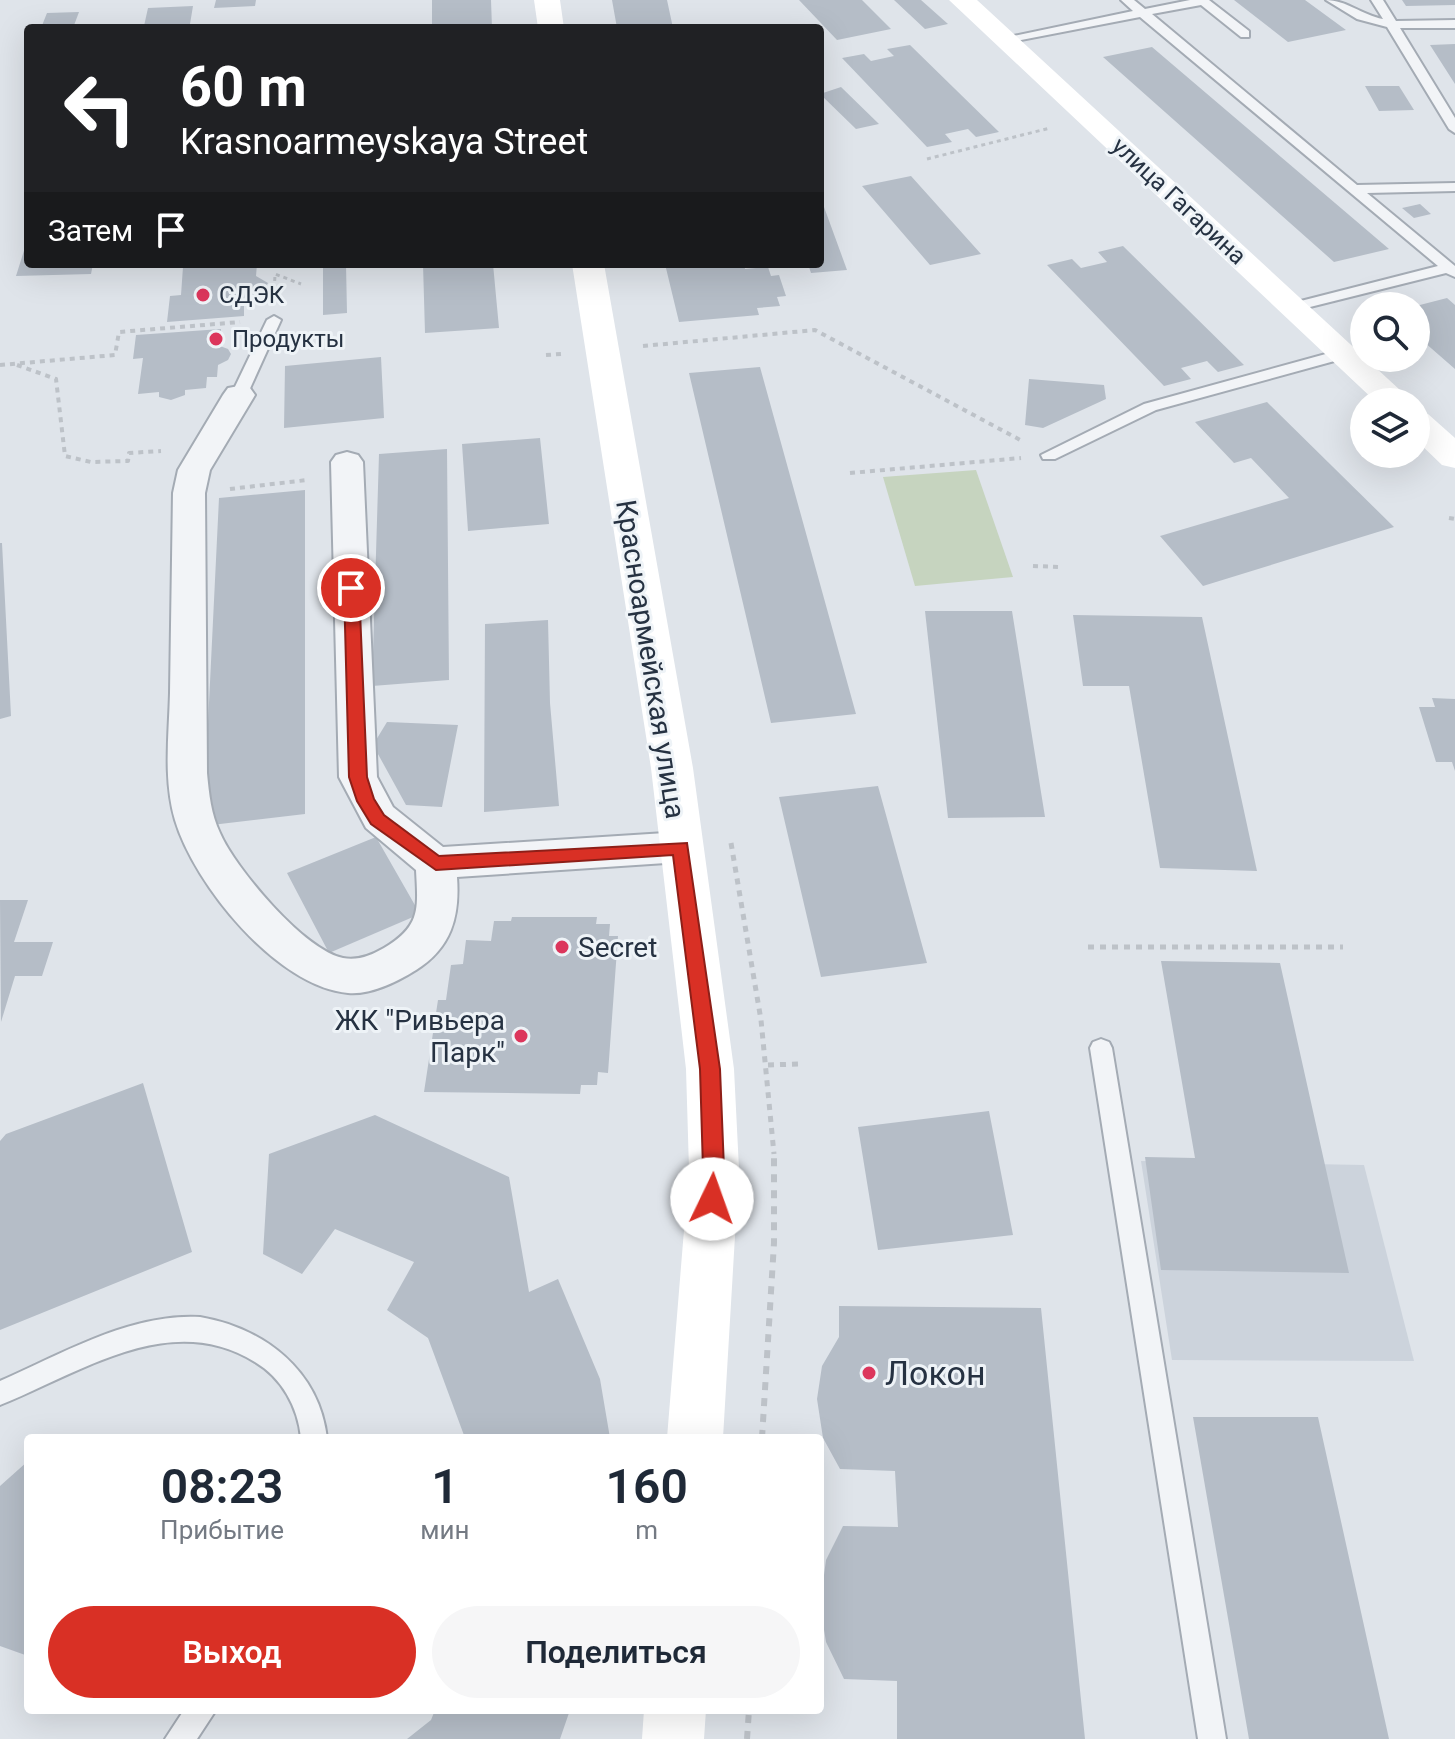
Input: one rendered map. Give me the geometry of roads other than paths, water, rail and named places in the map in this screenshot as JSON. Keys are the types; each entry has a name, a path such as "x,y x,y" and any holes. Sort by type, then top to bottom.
{"street":[{"path":"547,0 550,24"},
{"name":"улица Гагарина","path":"962,0 1381,388"},
{"name":"Красноармейская улица","path":"589,268 672,768 710,1069 714,1169 695,1434"},
{"path":"239,395 194,470 189,493 188,771 195,821 210,853 233,889 304,961 345,976 363,975 386,967 413,952 429,935 436,917 436,863"},
{"path":"1430,434 1455,457"},
{"path":"347,462 358,777 366,801 378,819 436,863 681,847"},
{"path":"673,1739 675,1714"}],"lane":[{"path":"1127,0 1452,271"},
{"path":"1005,39 1202,0 1245,34"},
{"path":"1332,0 1360,19 1392,26 1455,24"},
{"path":"1377,0 1455,129"},
{"path":"1354,189 1455,187"},
{"path":"1294,307 1452,271"},
{"path":"239,395 274,320"},
{"path":"1049,455 1150,407 1344,354"},
{"path":"1101,1048 1212,1739"},
{"path":"0,1393 126,1339 190,1328 245,1341 287,1369 314,1424 314,1434"},
{"path":"179,1739 199,1714"}],"place":[{"name":"СДЭК","path":"203,295"},
{"name":"Продукты","path":"216,339"},
{"name":"Secret","path":"562,947"},
{"name":"ЖК \"Ривьера Парк\"","path":"521,1036"},
{"name":"Локон","path":"869,1373"}]}
